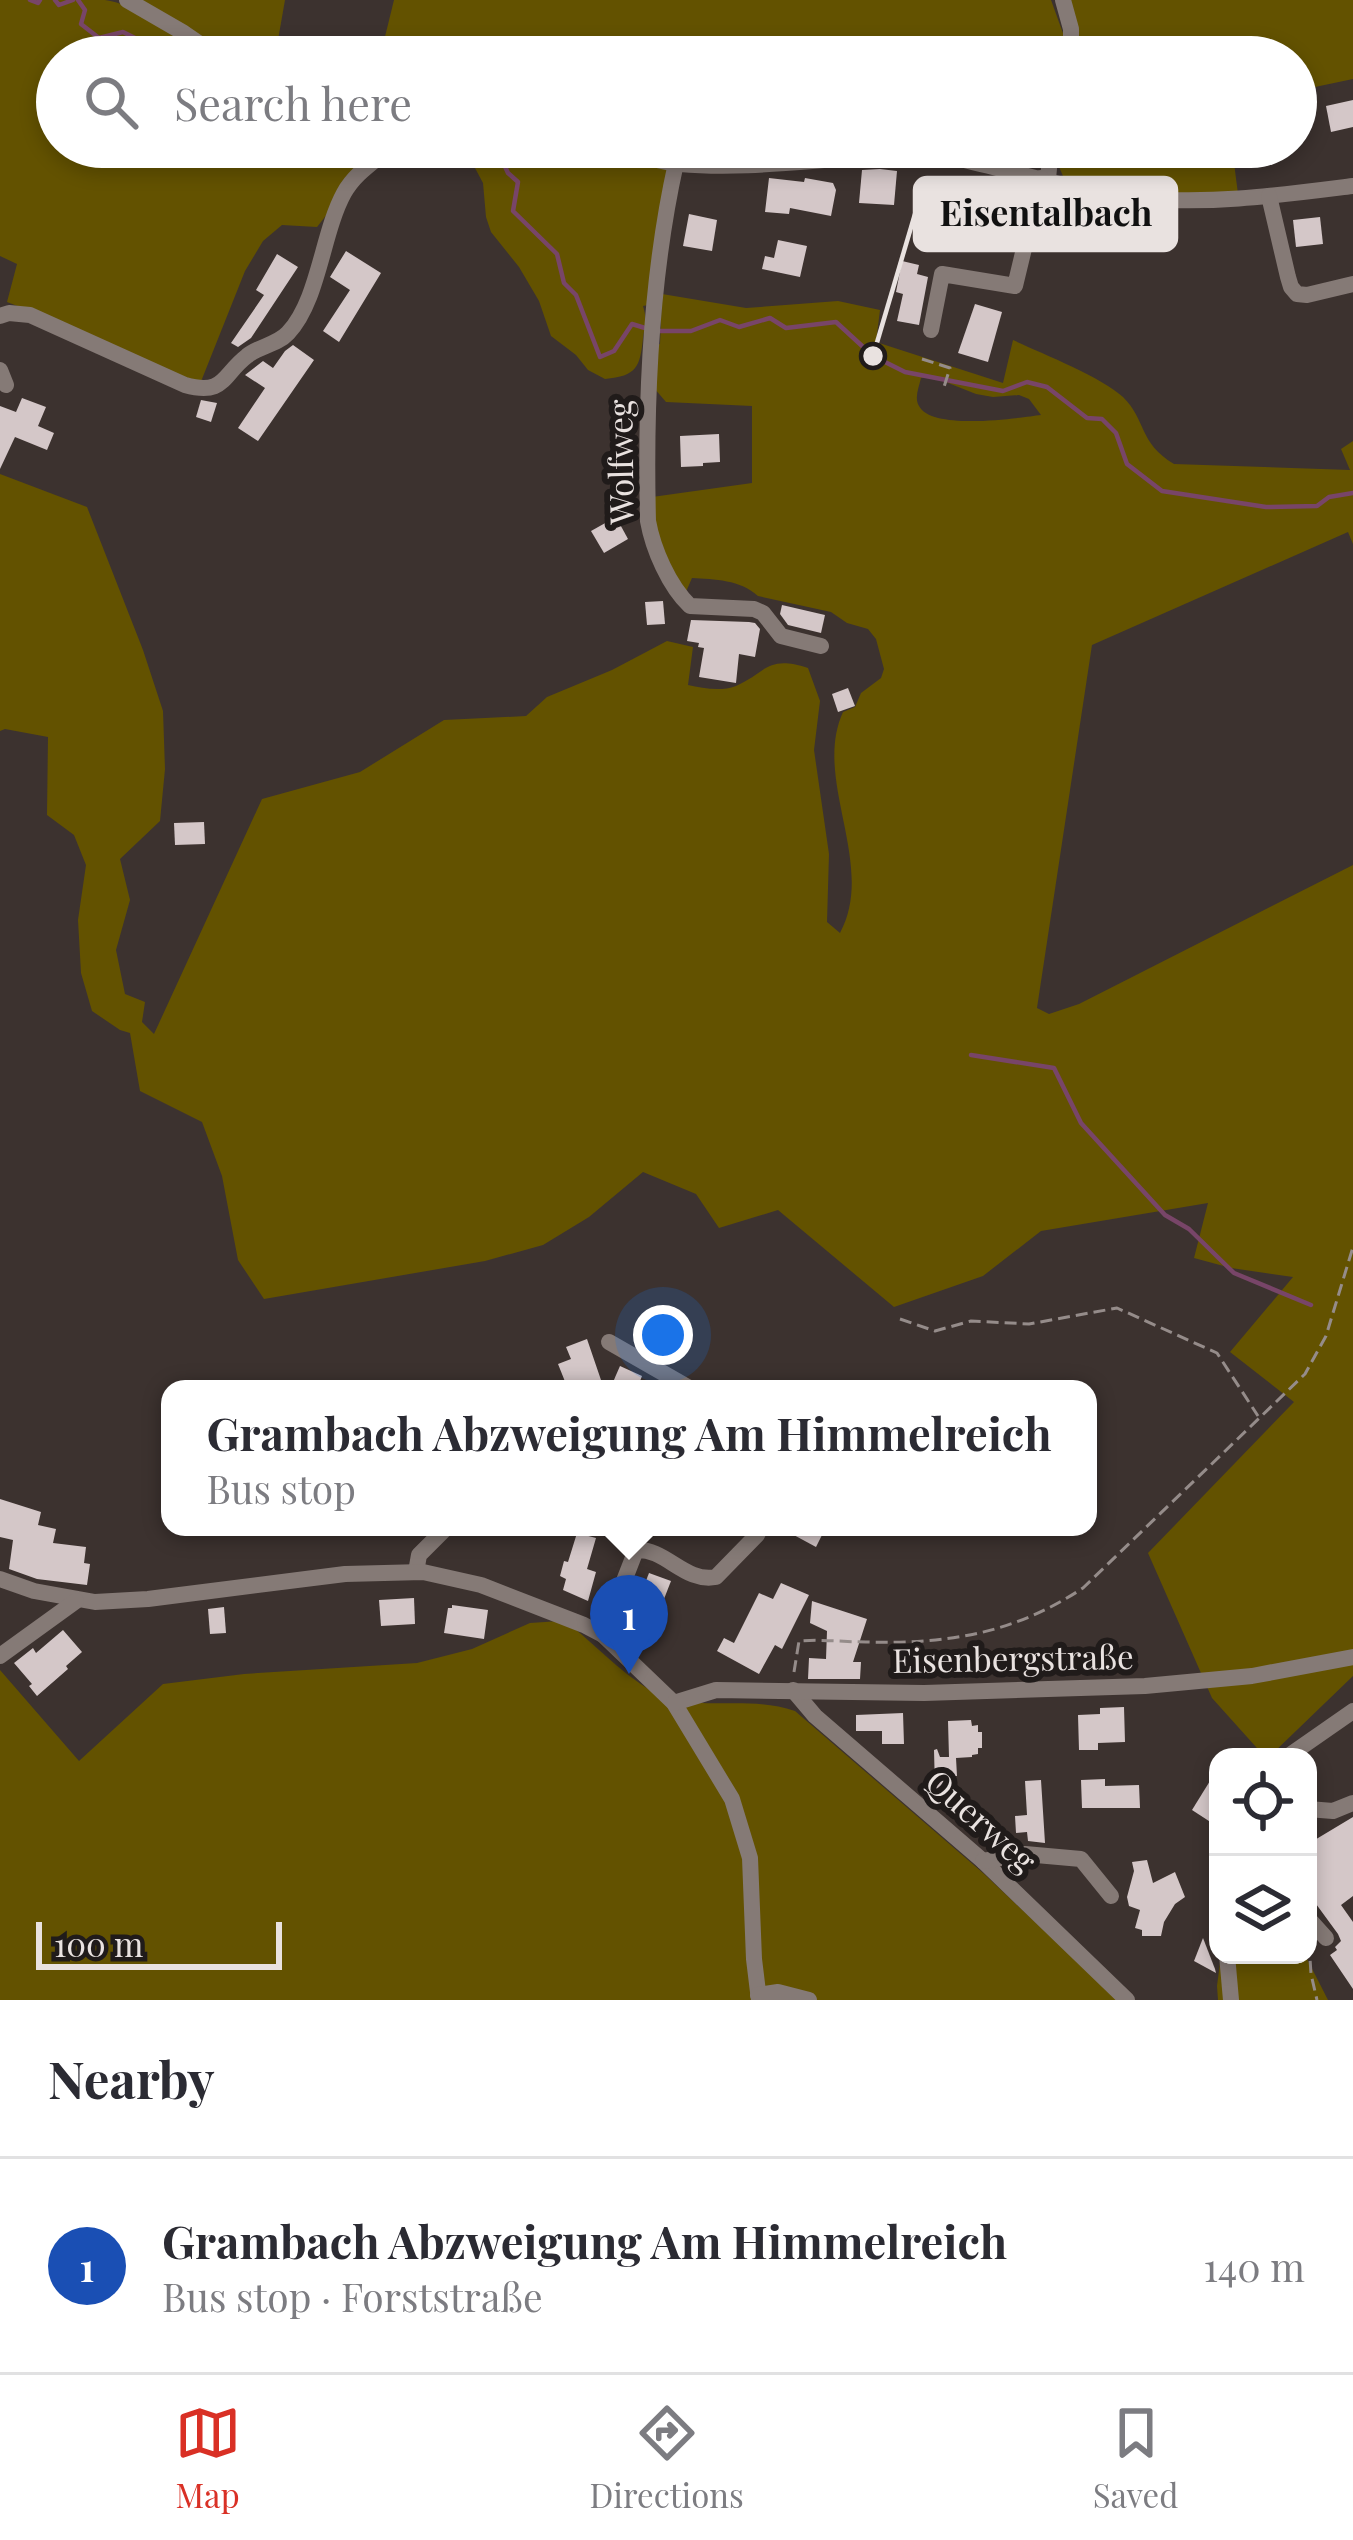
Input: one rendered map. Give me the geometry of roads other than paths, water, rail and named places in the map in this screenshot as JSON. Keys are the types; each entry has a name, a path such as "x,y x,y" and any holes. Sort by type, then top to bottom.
{"street":[{"path":"127,0 188,36"},
{"path":"1063,0 1071,36"},
{"path":"0,316 30,315 185,385 212,388 248,355 290,331 312,286 345,192 365,168"},
{"name":"Wolfweg","path":"675,168 666,212 648,388 648,521 653,542 680,596 690,606 754,609 781,636 821,646"},
{"path":"1000,168 1104,193 1161,200 1213,201 1353,186"},
{"path":"931,330 942,274 1015,286 1047,168"},
{"path":"1269,196 1288,278 1297,294 1353,284"},
{"path":"609,1342 675,1380"},
{"path":"416,1572 419,1555 437,1536"},
{"path":"603,1635 636,1550 631,1536"},
{"path":"636,1550 651,1550 707,1580 716,1577 755,1536"},
{"path":"0,1579 76,1601 118,1602 324,1576 416,1572 481,1585 537,1604 603,1635 674,1702 732,1799 749,1858 759,1997 778,1992 809,2000"},
{"path":"0,1656 76,1601"},
{"name":"Eisenbergstraße","path":"674,1702 716,1690 925,1693 1144,1686 1252,1676 1353,1657"},
{"name":"Querweg","path":"793,1690 815,1716 983,1861 1126,2000"},
{"path":"1300,1748 1353,1711"},
{"path":"1317,1809 1333,1811 1353,1803"},
{"path":"983,1861 1025,1854 1082,1859 1111,1896"},
{"path":"1228,1964 1231,2000"}],"waterway":[{"path":"30,0 40,0"},
{"path":"55,0 59,5 73,0"},
{"path":"78,0 85,10 81,24 96,36"},
{"path":"107,36 123,32 131,36"},
{"path":"506,168 518,182 513,211 557,254 564,283 576,295 600,357 614,351 632,324 645,328"},
{"path":"655,331 691,331 720,320 739,327 770,318 786,328 836,322 873,356 905,372 1003,391 1027,382 1047,387 1087,418 1102,419 1116,433 1127,464 1162,491 1266,507 1317,506 1329,497 1353,493"},
{"path":"971,1055 1054,1068 1081,1123 1165,1215 1189,1229 1234,1273 1311,1305"}],"place":[{"name":"Eisentalbach","path":"873,356"},
{"name":"Grambach Abzweigung Am Himmelreich","path":"629,1674"}]}
